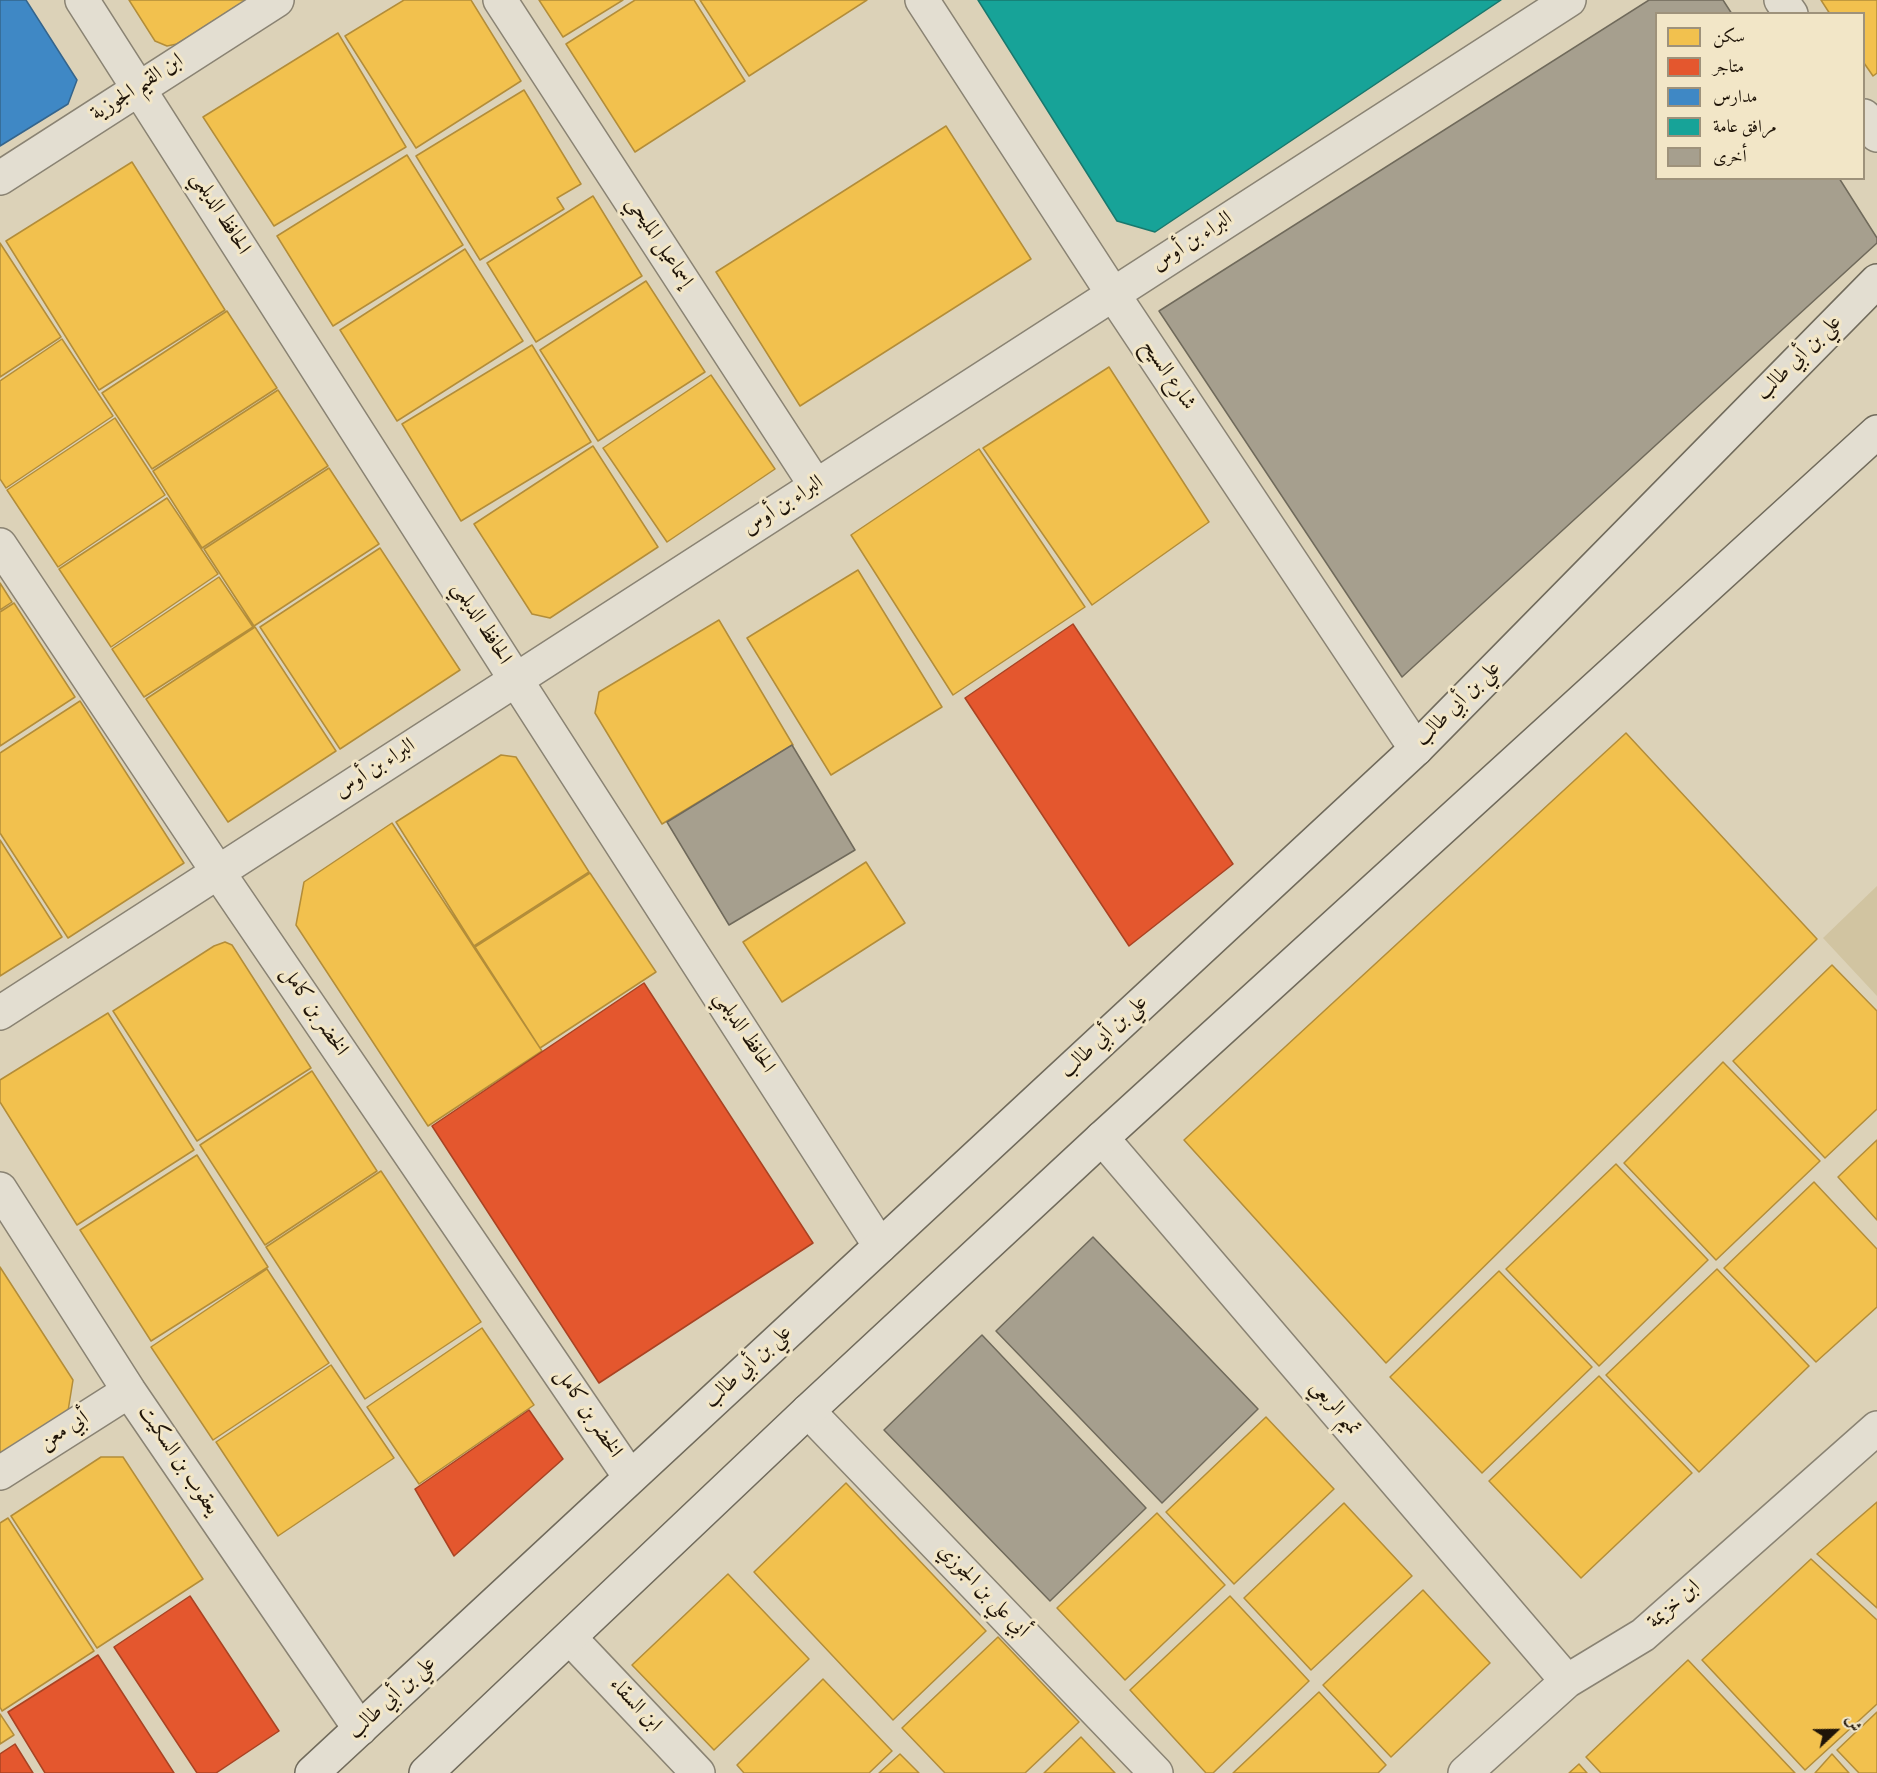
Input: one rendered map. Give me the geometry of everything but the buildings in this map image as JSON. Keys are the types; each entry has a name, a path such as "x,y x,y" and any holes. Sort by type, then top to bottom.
{"street":[{"name":"الحافظ الديلمي","path":"82,0 880,1246"},
{"name":"ابن القيم الجوزية","path":"0,178 277,0"},
{"name":"إسماعيل المليحي","path":"500,0 816,486"},
{"name":"شارع السيح","path":"922,0 1113,294 1416,749"},
{"name":"البراء بن أوس","path":"0,1013 1569,0"},
{"path":"1865,119 1877,135"},
{"name":"علي بن أبي طالب","path":"312,1773 1416,749 1877,281"},
{"path":"426,1773 808,1411 1102,1138 1877,432"},
{"name":"الخضر بن كامل","path":"0,544 218,872 630,1477"},
{"name":"تميم الربعي","path":"1102,1138 1567,1680"},
{"name":"يعقوب بن السكيت","path":"0,1189 129,1391 360,1730"},
{"name":"أبي معن","path":"0,1473 129,1391"},
{"name":"أبي علي بن الجوزي","path":"808,1411 1156,1773"},
{"name":"ابن خزيمة","path":"1465,1773 1567,1680 1643,1635 1877,1428"},
{"name":"ابن السقاء","path":"570,1638 698,1773"}],"shaded area":[{"path":"1877,886 1877,996 1823,938"}]}
